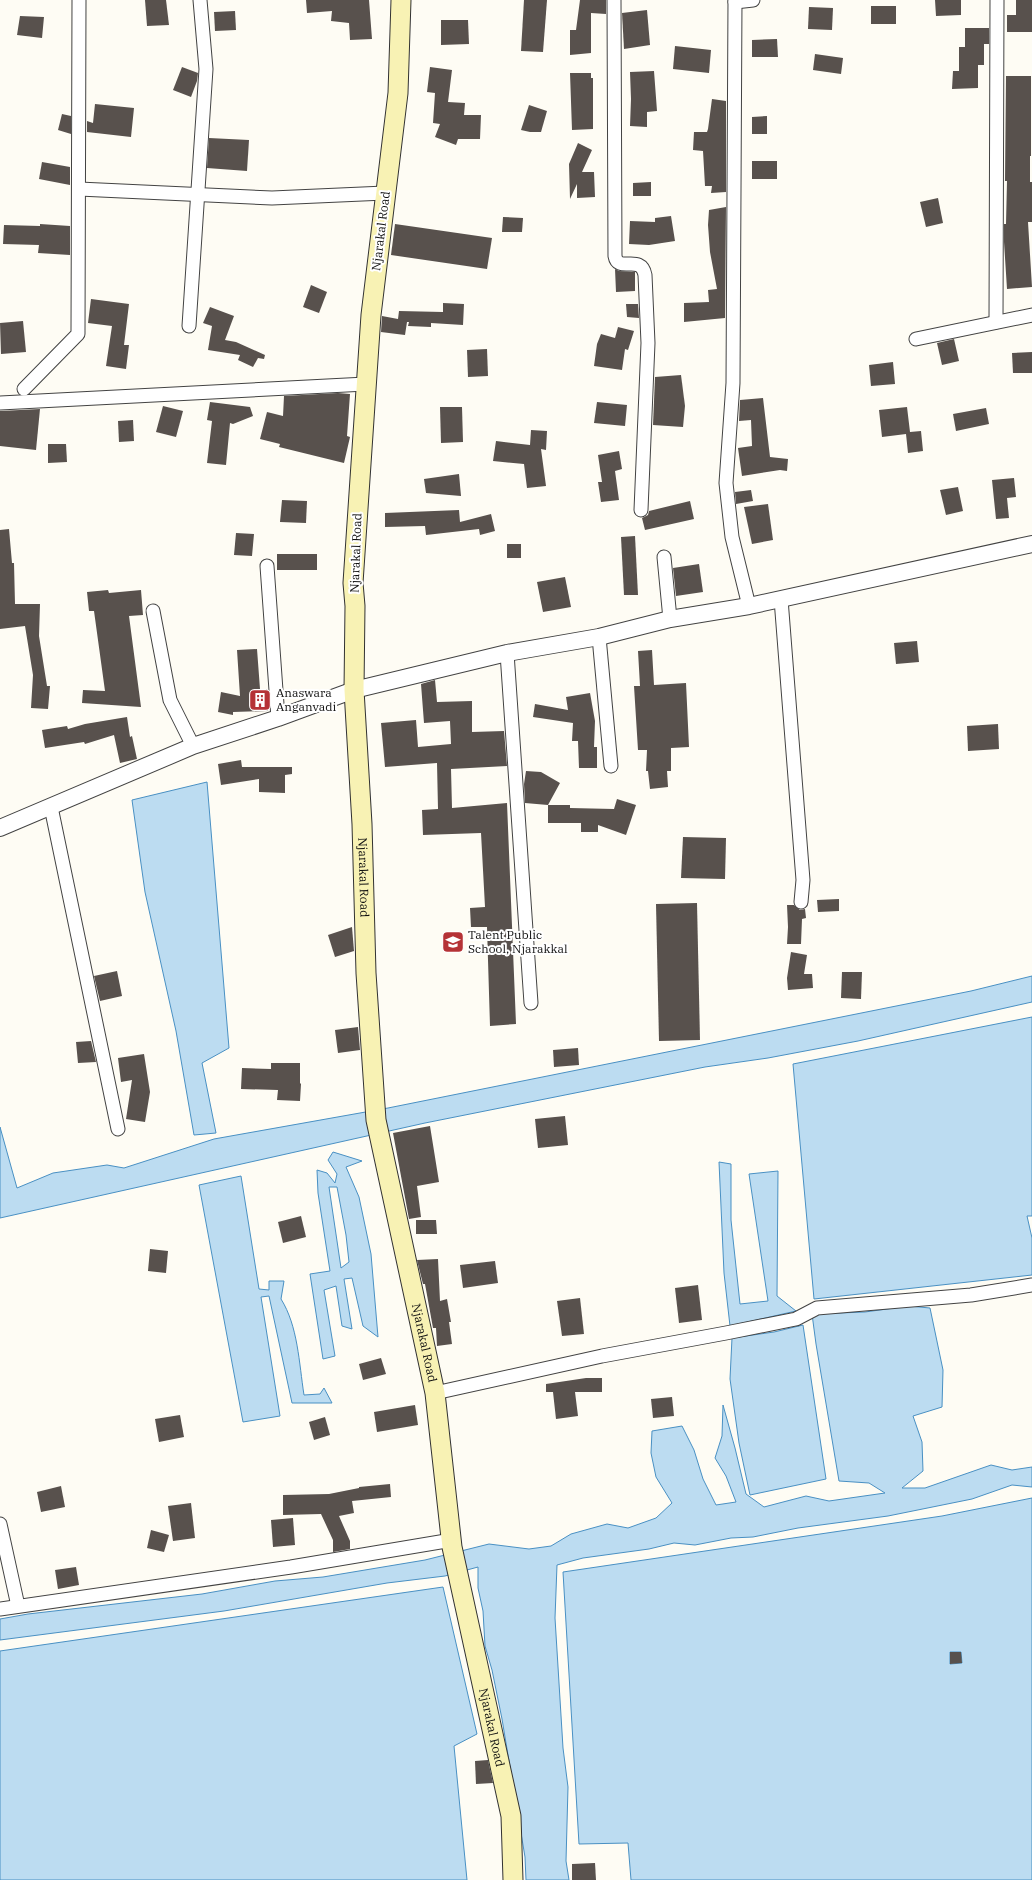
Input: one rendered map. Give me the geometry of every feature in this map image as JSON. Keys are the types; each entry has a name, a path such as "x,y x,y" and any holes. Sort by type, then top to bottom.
{"main road":[{"name":"Njarakal Road","path":"401,0 398,93 371,315 353,583 355,606 354,690 362,824 366,973 377,1108 376,1120 435,1393 452,1544 511,1816 513,1880"}],"street":[{"path":"24,389 78,334 79,0"},
{"path":"189,326 206,70 200,0"},
{"path":"614,0 615,256 621,264 640,264 644,268 645,275 648,343 641,510"},
{"path":"749,606 732,537 726,483 733,383 735,1 753,0"},
{"path":"996,0 996,322"},
{"path":"79,189 272,198 385,192"},
{"path":"916,339 1032,314"},
{"path":"0,403 366,384"},
{"path":"0,828 193,746 278,718 354,690 507,653 599,637 670,619 749,606 1032,544"},
{"path":"664,557 670,619"},
{"path":"267,566 278,718"},
{"path":"780,599 803,880 801,902"},
{"path":"153,611 170,700 193,746"},
{"path":"599,637 611,766"},
{"path":"507,653 531,1003"},
{"path":"51,807 118,1129"},
{"path":"435,1393 602,1356 719,1335 796,1319 817,1308 971,1295 1032,1286"},
{"path":"0,1524 18,1606"},
{"path":"0,1609 452,1544"}],"water":[{"path":"207,782 229,1048 202,1063 216,1133 194,1135 176,1031 145,892 132,800"},
{"path":"1032,976 1032,1002 858,1041 768,1058 705,1067 425,1123 0,1218 0,1127 17,1188 53,1173 107,1165 124,1168 214,1139 388,1108 971,991"},
{"path":"1032,1017 1032,1216 1027,1216 1032,1238 1032,1275 814,1299 793,1064"},
{"path":"333,1152 362,1161 346,1167 359,1197 371,1254 378,1337 363,1326 352,1278 344,1279 352,1329 342,1326 336,1286 324,1290 335,1356 323,1359 310,1274 330,1271 318,1193 317,1170 327,1173 335,1183 337,1174 328,1160","holes":["329,1187 337,1187 346,1235 349,1262 341,1268"]},
{"path":"719,1162 731,1164 731,1220 740,1304 768,1301 749,1174 778,1171 777,1296 796,1311 730,1326 724,1273"},
{"path":"241,1176 259,1289 269,1290 269,1281 284,1281 281,1299 287,1310 294,1333 304,1395 320,1394 324,1388 332,1403 292,1403 269,1296 261,1297 280,1416 243,1422 199,1185"},
{"path":"909,1306 930,1308 943,1370 942,1407 913,1416 922,1442 923,1471 902,1488 925,1488 991,1465 1012,1470 1032,1467 1032,1487 1012,1485 972,1499 888,1516 798,1528 753,1537 731,1538 695,1545 674,1543 649,1549 583,1558 557,1565 555,1618 563,1748 568,1787 566,1861 569,1880 526,1880 525,1857 502,1719 492,1670 485,1646 483,1611 478,1588 478,1567 445,1576 387,1583 224,1611 0,1640 0,1619 28,1614 202,1594 275,1581 323,1577 425,1560 489,1544 529,1549 551,1546 571,1534 607,1524 628,1528 656,1518 672,1503 656,1477 651,1453 652,1431 682,1426 694,1450 703,1479 716,1505 736,1502 726,1476 715,1458 722,1436 723,1405 746,1494 764,1507 806,1496 829,1501 885,1493 869,1483 839,1481 812,1314 865,1312"},
{"path":"803,1325 826,1479 750,1495 739,1443 730,1379 732,1338 774,1332"},
{"path":"1032,1498 1032,1880 631,1880 628,1843 579,1844 563,1572 942,1516","holes":["950,1652 961,1652 962,1663 950,1664"]},
{"path":"443,1587 477,1734 454,1746 467,1880 0,1880 0,1651"}],"building":[{"path":"145,0 166,0 169,25 147,26"},
{"path":"306,0 369,0 372,39 350,40 349,23 331,21 332,11 307,13"},
{"path":"524,0 547,0 543,52 521,51"},
{"path":"580,0 606,0 606,14 591,13 591,53 570,55 570,30 576,30"},
{"path":"935,0 961,0 961,15 936,16"},
{"path":"1016,0 1032,0 1032,32 1007,32 1007,15 1016,15"},
{"path":"871,6 896,6 896,24 871,24"},
{"path":"809,7 833,8 832,30 808,29"},
{"path":"647,10 650,45 624,49 622,13"},
{"path":"235,11 236,30 215,31 214,12"},
{"path":"20,16 44,17 42,38 17,35"},
{"path":"441,20 468,20 469,44 441,45"},
{"path":"965,28 989,28 989,44 984,44 984,65 978,65 978,88 952,89 953,71 959,71 959,47 965,47"},
{"path":"777,39 778,57 752,57 752,40"},
{"path":"675,46 711,50 709,73 673,69"},
{"path":"815,54 843,58 841,74 813,70"},
{"path":"182,67 198,73 197,81 191,97 173,90"},
{"path":"430,67 452,70 448,102 465,103 464,115 481,115 480,139 458,139 456,145 435,137 440,124 433,123 435,93 427,92"},
{"path":"654,71 657,111 647,112 647,127 630,126 630,72"},
{"path":"570,73 591,73 591,78 593,78 593,129 572,130"},
{"path":"1006,76 1031,76 1030,182 1032,182 1032,222 1028,222 1032,287 1007,289 1004,242 1007,181 1005,181"},
{"path":"712,99 726,101 726,192 711,193 712,186 705,186 703,151 693,150 694,132 707,132"},
{"path":"95,104 134,108 131,137 87,132 87,121 93,123"},
{"path":"529,105 547,111 541,132 521,130"},
{"path":"62,114 71,116 71,134 58,130"},
{"path":"767,116 767,134 752,134 752,117"},
{"path":"209,138 249,140 247,171 207,168"},
{"path":"578,143 592,150 582,172 594,172 595,197 577,198 577,184 570,199 569,164"},
{"path":"752,161 777,161 777,179 752,179"},
{"path":"42,162 70,167 70,185 39,179"},
{"path":"651,182 651,196 633,196 633,183"},
{"path":"938,198 943,223 926,227 920,202"},
{"path":"726,207 725,318 684,322 684,303 709,302 708,290 717,289 710,252 708,225 709,210"},
{"path":"671,216 675,241 649,245 629,244 630,221 655,222 655,218"},
{"path":"503,217 523,218 522,232 502,232"},
{"path":"40,224 70,226 70,255 38,253 39,245 3,244 4,225 40,226"},
{"path":"395,224 492,238 487,269 391,255"},
{"path":"615,269 619,271 635,272 635,291 616,292"},
{"path":"311,285 327,292 319,313 303,307"},
{"path":"91,299 129,304 124,345 129,345 126,369 106,366 112,326 88,323"},
{"path":"443,303 464,304 463,325 431,323 431,327 408,326 409,322 407,322 405,335 381,332 382,316 398,319 399,311 443,312"},
{"path":"626,304 638,304 639,318 627,317"},
{"path":"210,307 234,316 225,340 236,342 265,355 264,359 258,358 253,367 238,360 240,355 208,350 212,326 203,323"},
{"path":"23,321 26,352 1,354 0,323"},
{"path":"618,327 634,331 628,350 625,349 622,370 594,366 597,344 601,334 615,338"},
{"path":"954,339 959,361 942,365 937,343"},
{"path":"487,349 488,376 468,377 467,350"},
{"path":"1032,352 1032,373 1013,373 1012,353"},
{"path":"893,362 895,384 871,386 869,365"},
{"path":"681,375 685,406 683,427 653,425 655,377"},
{"path":"338,393 350,394 347,436 350,437 344,463 279,447 280,444 260,439 267,412 283,416 284,396"},
{"path":"763,398 770,457 788,459 787,471 780,470 742,476 738,448 752,446 751,420 739,421 740,400"},
{"path":"210,402 250,407 253,416 233,424 230,423 226,465 207,463 212,421 207,420"},
{"path":"597,402 627,405 625,426 594,423"},
{"path":"163,406 183,411 176,437 156,432"},
{"path":"440,407 462,407 463,442 441,443"},
{"path":"907,407 910,432 921,431 923,451 908,453 906,434 882,437 879,410"},
{"path":"986,408 989,424 956,431 953,414"},
{"path":"40,409 36,450 0,446 0,411"},
{"path":"133,420 134,441 119,442 118,421"},
{"path":"531,430 547,431 546,450 541,449 546,486 527,488 524,464 493,461 496,441 530,445"},
{"path":"48,444 66,444 67,462 48,463"},
{"path":"619,451 622,469 615,471 619,500 601,502 598,482 602,482 598,455"},
{"path":"459,474 461,496 426,493 424,479"},
{"path":"1014,478 1016,497 1007,498 1009,518 996,519 992,480"},
{"path":"958,487 963,511 946,515 940,490"},
{"path":"751,490 753,501 736,504 735,492"},
{"path":"282,500 307,501 306,523 280,522"},
{"path":"690,501 694,519 645,530 642,518 648,515 649,511"},
{"path":"768,504 773,540 752,544 744,507"},
{"path":"459,510 460,522 491,514 495,531 480,535 479,529 426,535 425,526 385,527 385,513"},
{"path":"9,529 12,563 14,563 15,604 40,604 39,636 47,686 50,686 48,709 31,708 33,675 25,626 0,629 0,530"},
{"path":"236,533 254,534 252,556 234,555"},
{"path":"635,536 638,595 624,595 621,537"},
{"path":"507,544 521,544 521,558 507,558"},
{"path":"277,554 317,554 317,570 277,570"},
{"path":"699,564 703,592 676,596 673,568"},
{"path":"565,577 571,607 543,612 537,582"},
{"path":"108,590 109,593 141,590 143,615 129,616 141,707 82,703 83,690 105,691 94,611 89,611 87,592"},
{"path":"917,641 919,662 896,664 894,643"},
{"path":"257,649 260,689 267,689 268,711 233,712 233,715 218,712 221,692 240,696 237,650"},
{"path":"652,650 654,685 686,683 689,747 671,748 671,771 667,771 668,787 650,789 648,771 646,771 647,750 638,750 634,686 640,686 638,651"},
{"path":"435,680 437,702 472,701 472,732 504,731 507,766 451,769 452,808 507,803 516,1024 490,1026 487,927 471,927 470,908 485,907 481,833 423,835 422,810 438,809 437,763 385,767 381,723 416,720 418,747 451,744 450,721 424,723 421,684"},
{"path":"590,693 595,721 594,747 597,747 597,768 579,768 578,741 572,741 573,723 533,717 535,704 568,710 566,697"},
{"path":"127,717 130,737 132,736 137,759 120,763 114,735 85,744 84,742 45,748 42,730 67,726 68,729 85,724"},
{"path":"998,724 999,749 968,751 967,726"},
{"path":"241,760 242,767 292,767 292,774 285,775 285,793 259,792 259,779 221,785 218,764"},
{"path":"526,771 541,772 560,783 548,805 525,803 524,784"},
{"path":"617,799 636,805 626,835 598,825 598,832 581,832 581,823 548,823 548,805 570,805 570,808 614,809"},
{"path":"683,837 726,838 725,879 681,878"},
{"path":"839,899 839,911 818,912 817,900"},
{"path":"697,903 700,1040 659,1041 656,904"},
{"path":"787,905 794,905 800,910 805,909 806,918 802,919 801,944 787,944"},
{"path":"352,927 354,951 335,957 328,935"},
{"path":"791,952 807,955 804,974 812,974 813,988 788,990 787,978"},
{"path":"117,971 122,996 100,1001 94,976"},
{"path":"842,972 862,972 861,999 841,998"},
{"path":"358,1027 360,1050 338,1053 335,1030"},
{"path":"91,1041 96,1062 78,1063 76,1042"},
{"path":"578,1048 579,1065 554,1067 553,1050"},
{"path":"144,1054 150,1092 145,1122 126,1119 132,1080 121,1082 118,1058"},
{"path":"271,1063 300,1063 300,1101 277,1100 278,1090 241,1089 242,1068 271,1069"},
{"path":"565,1116 568,1145 538,1148 535,1119"},
{"path":"430,1126 439,1182 417,1186 421,1217 409,1219 393,1133"},
{"path":"301,1216 306,1237 283,1243 278,1222"},
{"path":"416,1220 436,1220 437,1234 416,1234"},
{"path":"150,1249 168,1251 166,1273 148,1271"},
{"path":"438,1259 440,1301 447,1299 451,1322 449,1322 452,1344 437,1346 436,1328 433,1328 425,1284 423,1284 417,1260"},
{"path":"495,1261 498,1283 463,1288 460,1265"},
{"path":"698,1285 702,1320 679,1323 675,1288"},
{"path":"580,1298 584,1334 562,1336 557,1301"},
{"path":"381,1358 386,1374 363,1380 359,1364"},
{"path":"586,1378 602,1378 602,1392 575,1392 578,1416 556,1419 553,1392 546,1392 546,1384"},
{"path":"672,1397 674,1416 653,1418 651,1399"},
{"path":"415,1405 418,1425 377,1432 374,1412"},
{"path":"180,1415 184,1437 159,1442 155,1419"},
{"path":"325,1417 330,1435 314,1440 309,1422"},
{"path":"390,1484 391,1497 352,1501 354,1513 339,1516 350,1541 350,1549 333,1552 333,1540 321,1514 283,1515 283,1495 329,1494 359,1487"},
{"path":"61,1486 65,1507 41,1512 37,1492"},
{"path":"191,1503 195,1538 173,1541 168,1506"},
{"path":"293,1518 295,1545 273,1547 271,1520"},
{"path":"151,1530 169,1535 164,1552 147,1548"},
{"path":"76,1567 79,1585 58,1589 55,1570"},
{"path":"950,1652 961,1652 962,1663 950,1664"},
{"path":"488,1760 493,1783 476,1784 475,1761"},
{"path":"595,1863 596,1880 572,1880 572,1864"}],"place":[{"name":"Anaswara Anganvadi","path":"260,700"},
{"name":"Talent Public School, Njarakkal","path":"453,942"}]}
